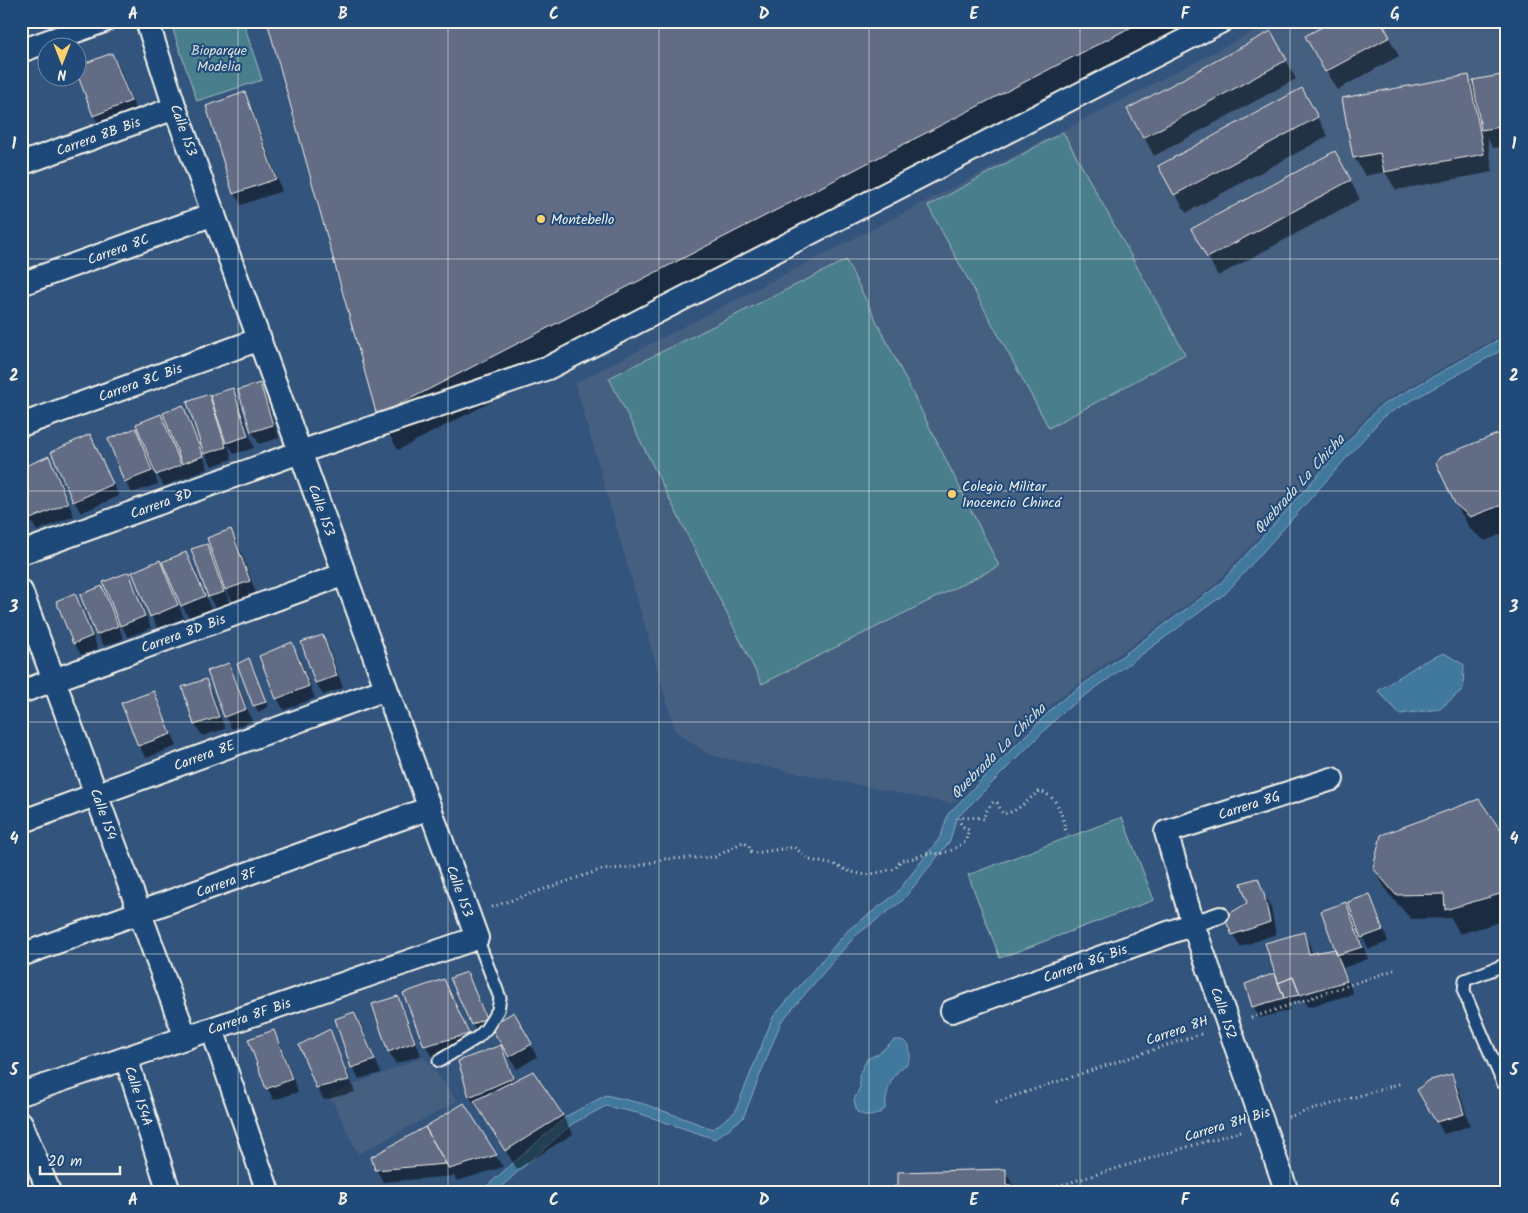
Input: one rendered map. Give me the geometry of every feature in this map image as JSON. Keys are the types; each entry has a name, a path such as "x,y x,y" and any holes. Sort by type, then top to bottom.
{"street":[{"path":"21,51 104,21"},
{"name":"Calle 153","path":"147,21 214,214 473,928"},
{"name":"Carrera 8D","path":"21,553 300,452 548,368 1222,21"},
{"name":"Carrera 8B Bis","path":"21,164 176,108"},
{"name":"Carrera 8C","path":"21,284 214,214"},
{"name":"Carrera 8C Bis","path":"21,425 260,339"},
{"name":"Carrera 8D Bis","path":"21,692 345,574"},
{"name":"Calle 154","path":"21,591 186,1038"},
{"name":"Carrera 8E","path":"21,822 386,689"},
{"name":"Carrera 8G","path":"1166,832 1332,779"},
{"name":"Carrera 8F","path":"21,955 430,808"},
{"name":"Calle 152","path":"1166,832 1193,924 1287,1192"},
{"name":"Carrera 8G Bis","path":"952,1010 1220,915"},
{"name":"Carrera 8F Bis","path":"21,1094 212,1029 473,928"},
{"path":"212,1029 268,1192"},
{"name":"Calle 154A","path":"126,1058 169,1192"},
{"path":"21,1123 49,1192"}],"lane":[{"name":"Calle 153","path":"440,1061 469,1044 486,1029 498,1010 500,998 473,928"},
{"path":"1507,964 1465,980 1464,992 1502,1083 1507,1085"}],"path":[{"path":"473,928 493,907 600,870 634,867 665,859 716,857 743,842 749,846 750,851 755,852 794,847 810,860 821,861 858,874 866,875 895,869 902,860 929,852 941,854 965,842 969,830 962,826 959,820 960,817 984,819 985,813 993,802 997,803 1003,814 1013,813 1040,791 1051,795 1059,806 1067,835"},
{"name":"Carrera 8H","path":"996,1102 1394,970"},
{"name":"Carrera 8H Bis","path":"1058,1186 1402,1083"}],"shaded area":[{"name":"Colegio Militar Inocencio Chincá","path":"1274,21 1507,21 1507,332 1377,405 1216,584 1056,700 953,804 709,755 675,731 575,383"},
{"path":"1507,335 1507,347 1384,416 1226,593 1064,711 956,819 950,841 902,901 855,936 781,1022 743,1118 715,1139 641,1114 606,1106 572,1124 495,1192 480,1192 567,1116 606,1095 644,1104 713,1129 735,1112 773,1017 848,930 896,894 941,836 948,814 988,773 1058,703 1219,585 1379,407"},
{"path":"1444,653 1464,665 1463,689 1440,709 1400,714 1378,691 1421,663"},
{"path":"894,1040 902,1040 909,1045 910,1056 907,1064 901,1068 890,1084 885,1109 871,1116 857,1112 854,1100 860,1087 859,1075 867,1059 878,1054"},
{"path":"424,1057 458,1101 358,1154 329,1094"}],"green space":[{"name":"Bioparque Modelia","path":"170,21 243,21 262,80 197,101"},
{"path":"1063,132 1185,354 1049,428 928,206"},
{"path":"846,260 999,566 762,684 609,378"},
{"path":"1122,817 1154,900 1000,958 968,875"}],"building":[{"name":"Montebello","path":"267,21 1143,21 377,416"},
{"path":"1333,21 1381,21 1390,37 1325,72 1305,36"},
{"path":"1271,31 1287,60 1143,138 1127,109"},
{"path":"112,53 131,101 93,116 82,88 88,88 88,62"},
{"path":"1507,74 1507,126 1481,130 1473,80"},
{"path":"1469,75 1484,154 1384,172 1380,153 1353,158 1342,98"},
{"path":"1302,88 1318,117 1174,195 1158,166"},
{"path":"245,92 276,179 233,194 206,106"},
{"path":"1335,151 1351,180 1207,258 1191,229"},
{"path":"260,383 273,425 251,432 238,390"},
{"path":"233,388 248,436 226,443 210,395"},
{"path":"209,394 226,447 204,454 187,402"},
{"path":"183,405 203,456 182,464 163,413"},
{"path":"161,414 181,465 156,475 136,424"},
{"path":"136,428 152,471 124,482 108,439"},
{"path":"1507,430 1507,503 1470,517 1455,504 1436,463 1440,457"},
{"path":"90,434 113,484 73,502 51,452"},
{"path":"49,456 68,503 28,520 21,502 21,468"},
{"path":"231,529 250,581 225,590 207,538"},
{"path":"207,544 224,592 208,597 191,549"},
{"path":"186,552 205,596 181,606 162,562"},
{"path":"160,560 178,605 150,617 132,572"},
{"path":"129,572 145,616 120,626 103,582"},
{"path":"102,586 118,626 96,635 80,595"},
{"path":"75,593 92,636 73,644 56,601"},
{"path":"323,635 337,676 315,683 301,642"},
{"path":"292,642 309,686 276,699 259,656"},
{"path":"249,658 266,702 253,706 237,664"},
{"path":"229,663 246,709 224,717 207,671"},
{"path":"206,679 219,717 194,725 182,687"},
{"path":"154,691 171,734 138,746 121,703"},
{"path":"1479,799 1506,838 1500,894 1445,910 1444,894 1396,895 1373,868 1381,835"},
{"path":"1258,878 1264,894 1270,922 1232,935 1224,917 1247,903 1241,883"},
{"path":"1370,894 1383,930 1361,938 1348,902"},
{"path":"1346,902 1362,947 1337,955 1321,911"},
{"path":"1304,932 1309,954 1335,949 1347,981 1300,995 1293,977 1278,983 1265,943"},
{"path":"467,972 486,1018 471,1025 450,978"},
{"path":"1275,973 1284,998 1252,1007 1245,984"},
{"path":"1293,977 1300,995 1284,998 1278,983"},
{"path":"444,979 469,1034 424,1046 403,993"},
{"path":"398,996 415,1042 388,1052 372,1004"},
{"path":"354,1012 375,1060 351,1068 335,1019"},
{"path":"514,1012 532,1044 509,1057 490,1026"},
{"path":"330,1029 349,1080 316,1088 299,1045"},
{"path":"274,1030 292,1079 266,1089 248,1039"},
{"path":"501,1045 513,1078 469,1097 458,1061"},
{"path":"533,1071 563,1115 505,1151 474,1101"},
{"path":"1452,1074 1464,1114 1436,1122 1417,1090 1427,1081"},
{"path":"464,1103 497,1155 449,1169 425,1127"},
{"path":"425,1127 446,1164 375,1170 371,1157"},
{"path":"1006,1169 1006,1185 1011,1185 1012,1192 892,1192 892,1187 898,1186 898,1172"}],"place":[{"name":"Montebello","path":"541,219"},
{"name":"Colegio Militar Inocencio Chincá","path":"952,494"}],"water label":[{"name":"Quebrada La Chicha","path":"1299,484"},
{"name":"Quebrada La Chicha","path":"998,751"}]}
